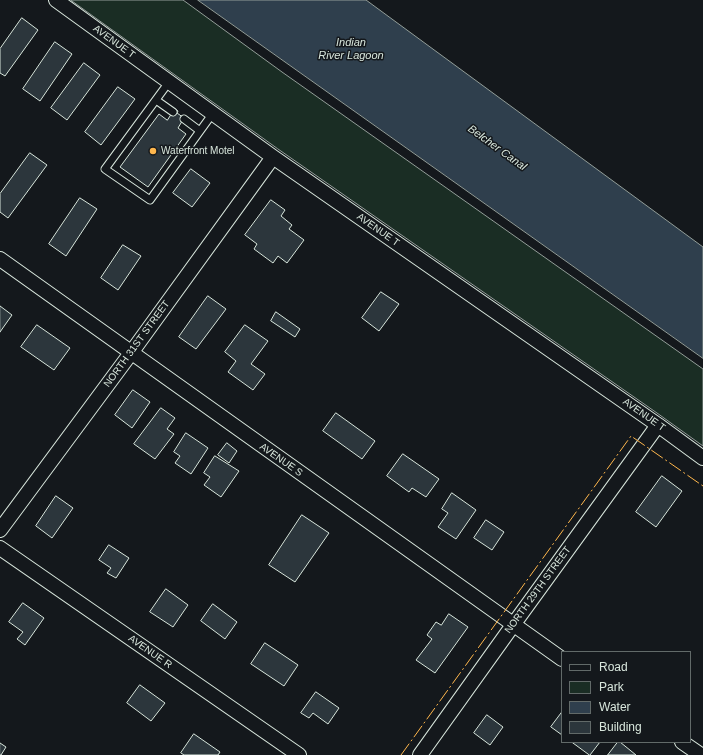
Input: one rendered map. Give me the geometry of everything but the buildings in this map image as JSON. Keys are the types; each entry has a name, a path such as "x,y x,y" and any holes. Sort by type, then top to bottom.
{"street":[{"name":"AVENUE T","path":"56,0 273,157 658,425 703,458"},
{"name":"NORTH 31ST STREET","path":"0,530 273,157"},
{"name":"AVENUE S","path":"0,259 561,658"},
{"name":"NORTH 29TH STREET","path":"420,755 658,425"},
{"name":"AVENUE R","path":"0,548 299,755"},
{"path":"683,743 700,755"}],"lane":[{"path":"170,82 105,169 150,200 213,113"},
{"path":"156,100 173,112"},
{"path":"184,119 200,131"}],"green space":[{"path":"71,0 183,0 282,72 703,369 703,446 278,149"}],"water":[{"name":"Indian River Lagoon","path":"198,0 366,0 703,247 703,358"}],"power":[{"path":"401,755 631,436 703,486"}],"place":[{"name":"Waterfront Motel","path":"153,151"}],"water label":[{"name":"Belcher Canal","path":"497,148"}]}
